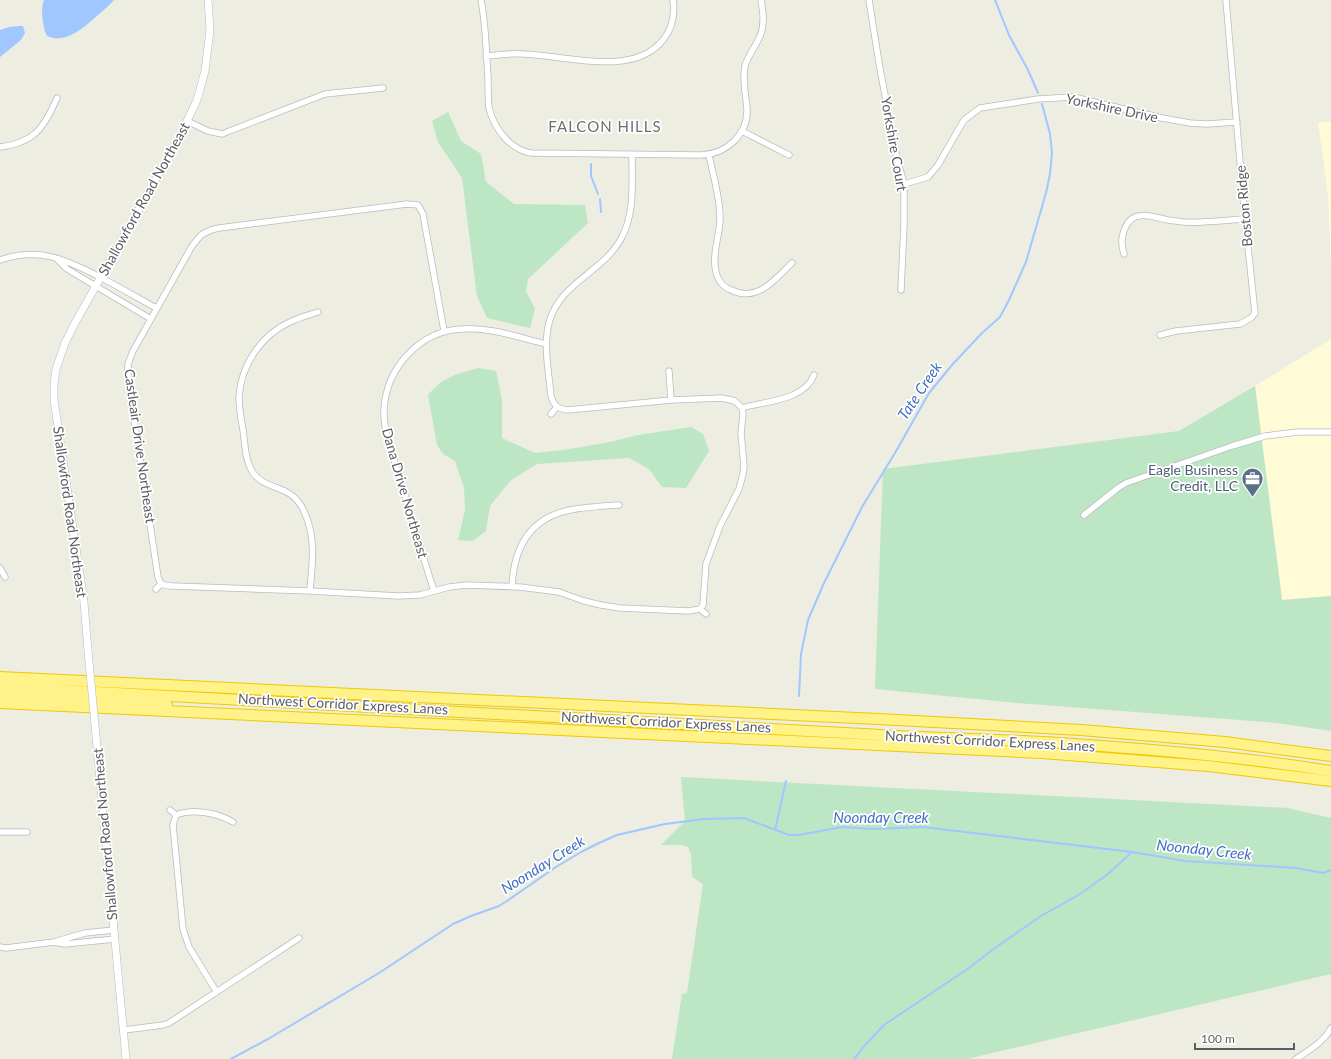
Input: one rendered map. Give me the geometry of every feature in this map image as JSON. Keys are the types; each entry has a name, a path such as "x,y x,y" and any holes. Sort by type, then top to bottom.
{"highway":[{"path":"0,677 358,693 1060,729 1188,738 1331,756"},
{"name":"Northwest Corridor Express Lanes","path":"0,687 488,711 900,736 1050,743 1217,756 1331,771"},
{"path":"0,694 122,700 305,718"},
{"path":"0,703 1042,753 1208,766 1331,781"}],"street":[{"name":"Shallowford Road Northeast","path":"126,1059 80,571 56,412 54,384 56,369 64,342 187,121 200,91 207,60 210,30 208,0"},
{"path":"481,0 489,108 499,130 513,146 524,152 531,153 632,155 709,155 717,153 736,141 742,131 747,116 744,75 745,66 763,29 764,20 761,0"},
{"path":"486,56 522,54 599,61 632,59 648,54 667,36 674,14 673,0"},
{"name":"Yorkshire Court","path":"869,0 896,154 904,184 901,290"},
{"name":"Boston Ridge","path":"1160,335 1176,331 1240,324 1251,318 1255,313 1245,219 1226,0"},
{"path":"187,121 213,133 222,134 324,94 383,88"},
{"name":"Yorkshire Drive","path":"904,184 928,177 938,165 964,120 980,108 1038,99 1073,97 1190,123 1207,124 1237,122"},
{"path":"0,147 22,142 36,133 48,117 57,98"},
{"path":"742,131 790,155"},
{"path":"156,589 161,584 164,586 310,591 398,596 420,595 449,587 467,585 512,586 559,592 584,601 620,608 690,611 700,609 704,599 706,564 720,526 738,489 743,474 744,467 741,433 743,414 742,408 735,401 727,398 671,400 568,410 557,407 551,396 546,344 549,324 558,303 572,285 606,259 622,238 628,222 631,205 632,155"},
{"path":"709,155 720,217 715,265 719,280 728,289 736,293 744,294 758,292 792,262"},
{"name":"Castleair Drive Northeast","path":"161,584 158,577 127,371 130,357 156,308 196,239 211,230 219,228 420,203 444,332"},
{"path":"1124,254 1121,246 1121,237 1126,225 1135,217 1144,215 1155,216 1168,220 1185,222 1245,219"},
{"path":"0,260 13,256 38,254 65,260 101,277 156,308"},
{"path":"57,258 67,269 151,318"},
{"path":"310,591 313,543 309,524 302,507 292,494 260,481 249,466 239,398 244,370 250,358 264,340 273,332 292,320 318,312"},
{"name":"Dana Drive Northeast","path":"434,592 385,424 384,411 387,389 392,377 402,362 418,345 444,332 463,328 478,329 546,344"},
{"path":"669,371 671,400"},
{"path":"742,408 783,398 799,392 811,381 814,375"},
{"path":"551,414 557,407"},
{"path":"1084,515 1126,483 1238,444 1265,436 1282,433 1331,432"},
{"path":"512,586 514,566 522,544 531,530 538,524 558,513 570,510 619,504"},
{"path":"0,568 5,577"},
{"path":"700,609 706,614"},
{"path":"170,810 176,815"},
{"path":"176,815 188,812 217,814 233,822"},
{"path":"176,815 173,825 183,929 189,947 216,991"},
{"path":"0,832 27,832"},
{"path":"0,947 54,942 85,933 114,930"},
{"path":"124,1030 169,1023 299,938"},
{"path":"54,942 65,944 115,939"},
{"path":"1296,1059 1319,1043 1327,1035 1331,1028"}],"shaded area":[{"path":"1331,121 1331,274 1328,195 1318,123"},
{"path":"1331,339 1331,596 1282,600 1255,386"}],"green space":[{"path":"448,112 461,141 481,154 486,182 514,204 585,205 588,223 528,279 526,291 535,309 530,328 487,318 477,296 462,178 438,142 432,121"},
{"path":"479,368 496,371 502,400 502,438 535,453 564,450 610,442 638,435 691,427 703,434 709,451 686,488 662,487 649,469 629,458 537,464 510,481 490,506 486,531 473,541 458,540 465,510 464,488 455,461 443,454 437,445 428,395 445,380 457,374"},
{"path":"1255,386 1282,600 1331,596 1331,731 1277,723 1017,703 875,689 883,469 1179,431"},
{"path":"681,777 1288,808 1331,818 1331,974 967,1059 672,1059 682,994 687,993 703,884 692,877 691,854 688,847 681,845 661,845 685,821"}],"water":[{"path":"44,0 114,0 81,29 68,36 54,38 47,36 44,28 42,8"},
{"path":"23,26 25,33 21,40 0,57 0,30 9,27"}],"waterway":[{"name":"Tate Creek","path":"995,0 1009,35 1028,70 1038,93"},
{"name":"Tate Creek","path":"799,696 801,654 808,620 824,583 862,507 929,393 952,365 982,333 1000,317 1026,262 1050,174 1052,153 1050,134 1042,104"},
{"path":"591,164 591,176 598,194"},
{"path":"600,199 601,212"},
{"name":"Tate Creek","path":"775,830 786,781"},
{"name":"Noonday Creek","path":"231,1059 268,1039 379,973 453,924 499,906 556,867 581,852 617,835 665,824 704,819 744,818 789,835 799,835 842,827 873,829 923,827 1132,852 1185,861 1296,868 1323,873 1331,870"},
{"path":"854,1059 884,1025 969,968 1041,916 1080,894 1108,874 1132,852"}],"place":[{"name":"Eagle Business Credit, LLC","path":"1253,498"}],"district":[{"name":"FALCON HILLS","path":"605,127"}]}
